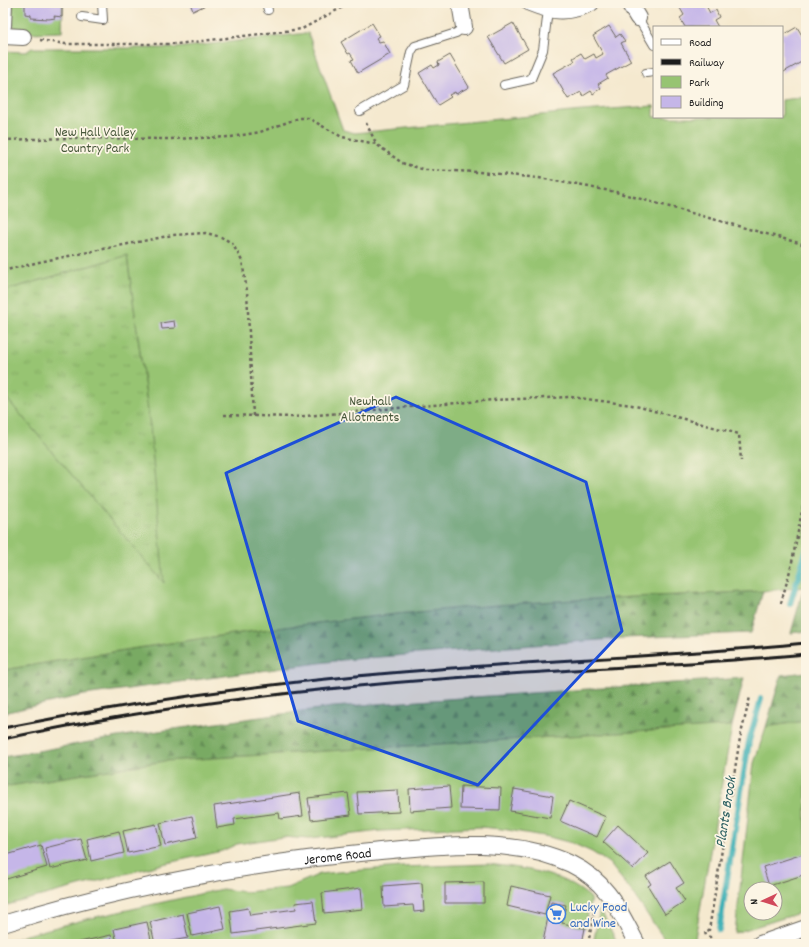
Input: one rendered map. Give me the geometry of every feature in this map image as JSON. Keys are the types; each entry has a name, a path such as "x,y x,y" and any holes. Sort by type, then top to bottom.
{"street":[{"path":"3,26 4,3"},
{"path":"530,3 548,10 560,11 580,9 591,3"},
{"path":"630,3 638,18"},
{"path":"463,4 464,27"},
{"path":"3,36 23,37"},
{"name":"Jerome Road","path":"3,924 46,911 163,882 310,858 432,846 520,848 570,864 591,875 610,894 637,944"},
{"path":"760,944 806,928"}],"lane":[{"path":"82,17 103,20 102,3"},
{"path":"504,85 531,79 543,50 548,10"},
{"path":"638,18 653,43"},
{"path":"360,111 404,85 411,52 415,46 456,33 464,27"}],"path":[{"path":"23,37 65,44 176,44 302,29 350,3"},
{"path":"360,111 376,144"},
{"path":"3,140 231,137 260,132 300,118 308,118 342,137 376,144 402,163 425,170 478,172 539,178 616,192 806,245"},
{"path":"3,271 40,262 173,236 206,233 221,237 232,243 242,261 247,291 253,416"},
{"path":"224,415 293,417 492,400 571,397 632,405 740,434 741,461"},
{"path":"782,603 792,567 806,491"},
{"path":"721,944 720,942 712,944 710,936 706,936 705,932 709,930 740,738 750,697"},
{"path":"588,944 600,884"}],"highlighted area":[{"path":"396,397 586,482 622,631 478,785 298,721 226,473"}],"green space":[{"path":"13,3 63,3 62,32 35,33 21,31 12,23"},
{"name":"Newhall Allotments","path":"308,33 343,130 355,133 582,111 653,106 653,118 783,118 783,100 806,97 806,587 763,591 536,602 403,613 231,634 3,670 3,394 164,583 150,426 127,255 3,291 3,51 26,52 32,48 176,48"},
{"path":"127,255 150,426 166,586 3,394 3,291"},
{"path":"804,587 806,587 806,631 791,633"},
{"path":"763,591 751,633 625,638 342,660 84,695 3,713 3,670 117,651 288,626 403,613 536,602"},
{"path":"806,672 806,721 766,727 781,675"},
{"path":"744,678 732,726 166,761 3,787 3,757 130,735 333,707"},
{"path":"806,721 806,911 783,918 783,881 743,881 743,921 774,921 735,933 754,763 766,727"},
{"path":"732,726 694,944 667,943 629,888 609,863 592,852 572,843 549,837 480,827 381,831 309,839 283,837 237,844 222,851 167,863 3,906 3,787 166,761"},
{"path":"488,864 515,867 542,873 556,877 580,890 591,898 585,928 562,923 566,905 551,902 543,942 553,944 3,944 26,935 87,919 222,889 246,892 287,888 320,874 338,872 401,867"},
{"path":"600,909 618,944 593,944"}],"building":[{"path":"25,3 62,3 62,17 54,16 55,18 49,19 31,18 31,15 25,14"},
{"path":"190,3 210,3 193,11"},
{"path":"677,3 699,3 701,6 705,4 710,13 716,10 719,17 714,20 717,26 684,26 680,18 684,15"},
{"path":"372,23 380,36 376,38 379,42 383,41 390,54 358,73 351,60 354,59 350,53 348,54 341,42"},
{"path":"513,23 528,49 504,63 488,37"},
{"path":"609,26 616,37 620,34 625,41 621,43 631,61 606,75 608,78 598,84 601,88 593,94 591,91 583,96 581,92 568,99 553,73 575,61 573,58 581,53 585,59 594,54 596,58 603,54 593,36"},
{"path":"797,27 806,42 806,54 803,56 805,60 783,72 783,33 785,34"},
{"path":"450,55 469,87 456,94 455,92 449,95 451,97 438,105 419,73 432,65 434,68 439,65 438,62"},
{"path":"174,321 175,328 162,329 161,323"},
{"path":"449,786 451,808 410,811 409,789"},
{"path":"461,786 501,788 500,810 460,809"},
{"path":"514,789 553,796 550,818 510,811"},
{"path":"398,790 399,812 359,814 357,792"},
{"path":"300,793 303,816 280,819 279,813 234,819 235,825 217,828 214,806"},
{"path":"348,793 351,815 311,820 308,798"},
{"path":"569,801 606,817 597,837 560,821"},
{"path":"192,816 197,838 165,845 160,823"},
{"path":"156,824 161,846 128,853 123,831"},
{"path":"618,825 648,853 633,869 603,842"},
{"path":"119,831 124,853 91,861 87,839"},
{"path":"81,839 87,860 50,869 45,848"},
{"path":"41,845 47,867 3,880 3,856"},
{"path":"806,853 806,874 783,881 767,881 763,867"},
{"path":"670,861 684,883 676,888 685,901 665,914 648,886 651,884 646,876"},
{"path":"484,882 484,903 445,903 445,883"},
{"path":"422,883 424,911 414,912 413,905 384,907 383,886"},
{"path":"511,886 550,895 545,915 507,906"},
{"path":"361,888 363,909 324,913 322,893"},
{"path":"313,901 316,923 233,934 230,911 248,908 250,915 296,909 295,903"},
{"name":"Lucky Food and Wine","path":"551,902 566,905 562,923 585,928 582,944 553,944 543,942"},
{"path":"220,906 225,929 192,936 187,913"},
{"path":"183,914 188,938 155,944 150,922"},
{"path":"147,922 152,944 117,944 114,929"},
{"path":"111,935 113,944 75,944 75,943"}],"waterway":[{"name":"Plants Brook","path":"790,604 806,551"},
{"name":"Plants Brook","path":"719,930 749,741 761,699"}],"railway":[{"path":"3,728 179,698 312,680 412,671 806,643"},
{"path":"3,739 171,709 340,688 397,682 806,654"}],"place":[{"name":"Lucky Food and Wine","path":"556,914"}],"park label":[{"name":"New Hall Valley Country Park","path":"95,140"}]}
